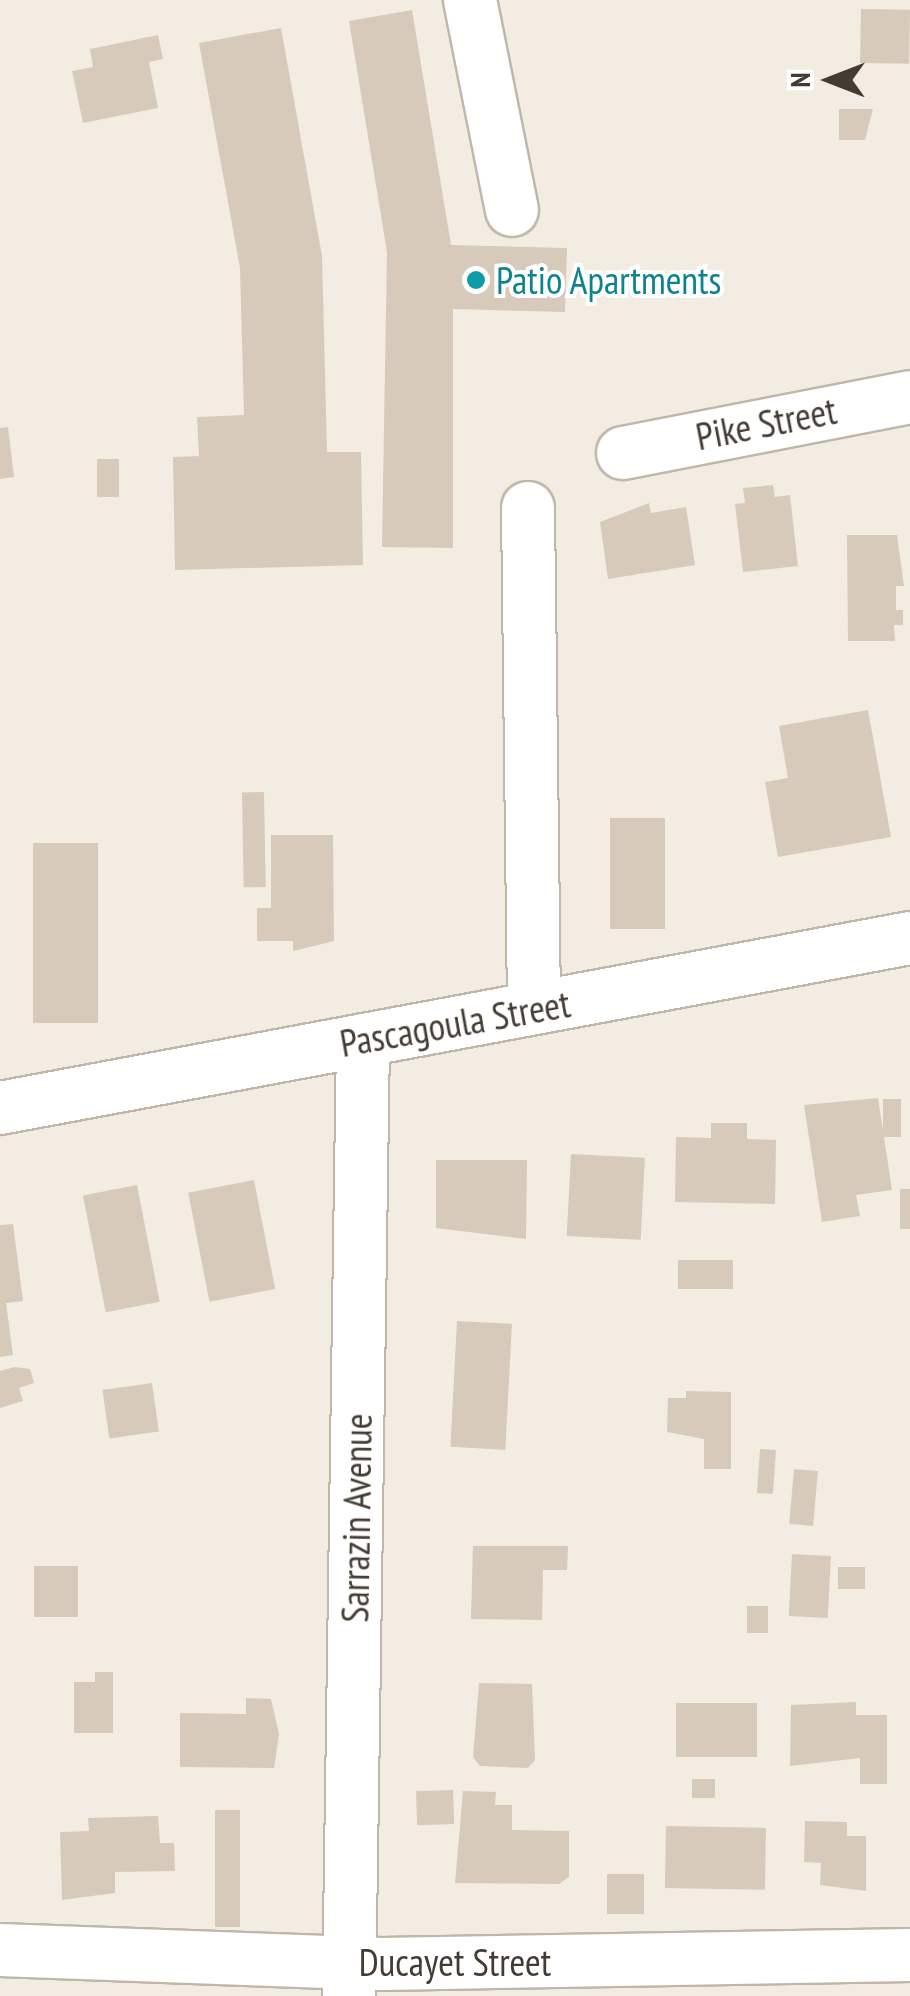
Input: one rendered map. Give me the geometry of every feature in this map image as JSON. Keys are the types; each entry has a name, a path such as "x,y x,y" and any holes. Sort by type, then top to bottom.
{"street":[{"path":"470,0 512,210"},
{"name":"Pike Street","path":"623,453 910,397"},
{"path":"528,508 534,1008"},
{"name":"Pascagoula Street","path":"0,1108 910,938"},
{"name":"Sarrazin Avenue","path":"350,1979 363,1040"},
{"name":"Ducayet Street","path":"0,1950 350,1979 910,1955"}],"building":[{"path":"861,9 910,10 909,64 860,63"},
{"name":"Patio Apartments","path":"412,10 451,245 567,248 565,312 453,309 453,548 382,547 387,252 349,21"},
{"path":"281,28 322,256 327,452 361,452 363,565 175,570 173,457 199,456 197,417 244,415 240,268 199,43"},
{"path":"158,35 163,59 149,62 158,108 83,123 72,71 93,67 90,49"},
{"path":"839,109 873,109 865,140 839,140"},
{"path":"8,427 14,477 0,479 0,428"},
{"path":"97,459 119,459 119,497 97,497"},
{"path":"773,485 775,497 790,495 798,566 743,572 735,504 745,503 743,488"},
{"path":"649,503 651,513 686,507 695,565 608,579 600,522"},
{"path":"847,535 897,535 904,586 896,586 896,610 903,610 903,625 894,625 895,641 848,641"},
{"path":"868,710 891,837 778,857 765,782 788,778 779,726"},
{"path":"242,792 264,792 266,887 244,887"},
{"path":"610,818 665,818 665,929 610,929"},
{"path":"271,835 333,835 334,941 293,951 293,941 257,941 257,908 271,908"},
{"path":"33,843 98,843 98,1023 33,1023"},
{"path":"878,1098 892,1190 856,1195 860,1216 822,1222 804,1105"},
{"path":"883,1099 901,1099 901,1137 883,1137"},
{"path":"711,1123 747,1123 747,1139 776,1140 775,1204 675,1202 676,1137 711,1138"},
{"path":"571,1154 645,1158 641,1240 567,1236"},
{"path":"436,1160 527,1160 526,1239 436,1228"},
{"path":"254,1180 275,1289 209,1302 188,1193"},
{"path":"137,1185 160,1302 106,1312 83,1195"},
{"path":"900,1189 910,1189 910,1229 900,1229"},
{"path":"13,1224 23,1301 6,1303 13,1355 0,1357 0,1225"},
{"path":"678,1260 733,1260 733,1289 678,1289"},
{"path":"457,1321 512,1324 505,1450 450,1447"},
{"path":"30,1369 34,1383 19,1388 23,1401 0,1408 0,1371"},
{"path":"152,1383 159,1432 109,1438 102,1390"},
{"path":"686,1391 731,1392 731,1469 704,1469 704,1439 667,1432 668,1398 686,1398"},
{"path":"760,1449 776,1450 773,1494 757,1493"},
{"path":"794,1469 818,1471 813,1526 789,1524"},
{"path":"473,1546 568,1546 567,1570 543,1570 542,1620 471,1619"},
{"path":"792,1554 831,1556 828,1618 789,1616"},
{"path":"34,1566 78,1566 78,1617 34,1617"},
{"path":"838,1567 865,1567 865,1589 838,1589"},
{"path":"747,1606 768,1606 768,1633 747,1633"},
{"path":"95,1672 113,1672 113,1733 74,1733 74,1682 95,1682"},
{"path":"479,1683 532,1684 535,1760 528,1768 480,1766 473,1757"},
{"path":"246,1698 271,1699 279,1734 274,1768 180,1767 180,1713 246,1714"},
{"path":"856,1702 856,1715 887,1715 887,1784 860,1784 860,1758 790,1766 791,1705"},
{"path":"676,1703 757,1703 757,1757 676,1757"},
{"path":"692,1779 715,1779 715,1798 692,1798"},
{"path":"453,1790 454,1824 417,1825 416,1791"},
{"path":"463,1791 496,1792 495,1805 512,1805 512,1830 569,1831 569,1877 559,1884 455,1883"},
{"path":"215,1810 240,1810 240,1927 215,1927"},
{"path":"158,1816 160,1843 174,1843 175,1871 115,1872 115,1893 62,1900 60,1832 89,1831 88,1818"},
{"path":"805,1821 847,1822 847,1836 866,1836 866,1891 820,1885 821,1863 804,1862"},
{"path":"666,1826 766,1828 765,1890 665,1888"},
{"path":"607,1874 644,1874 644,1914 607,1914"}],"place":[{"name":"Patio Apartments","path":"476,280"}]}
